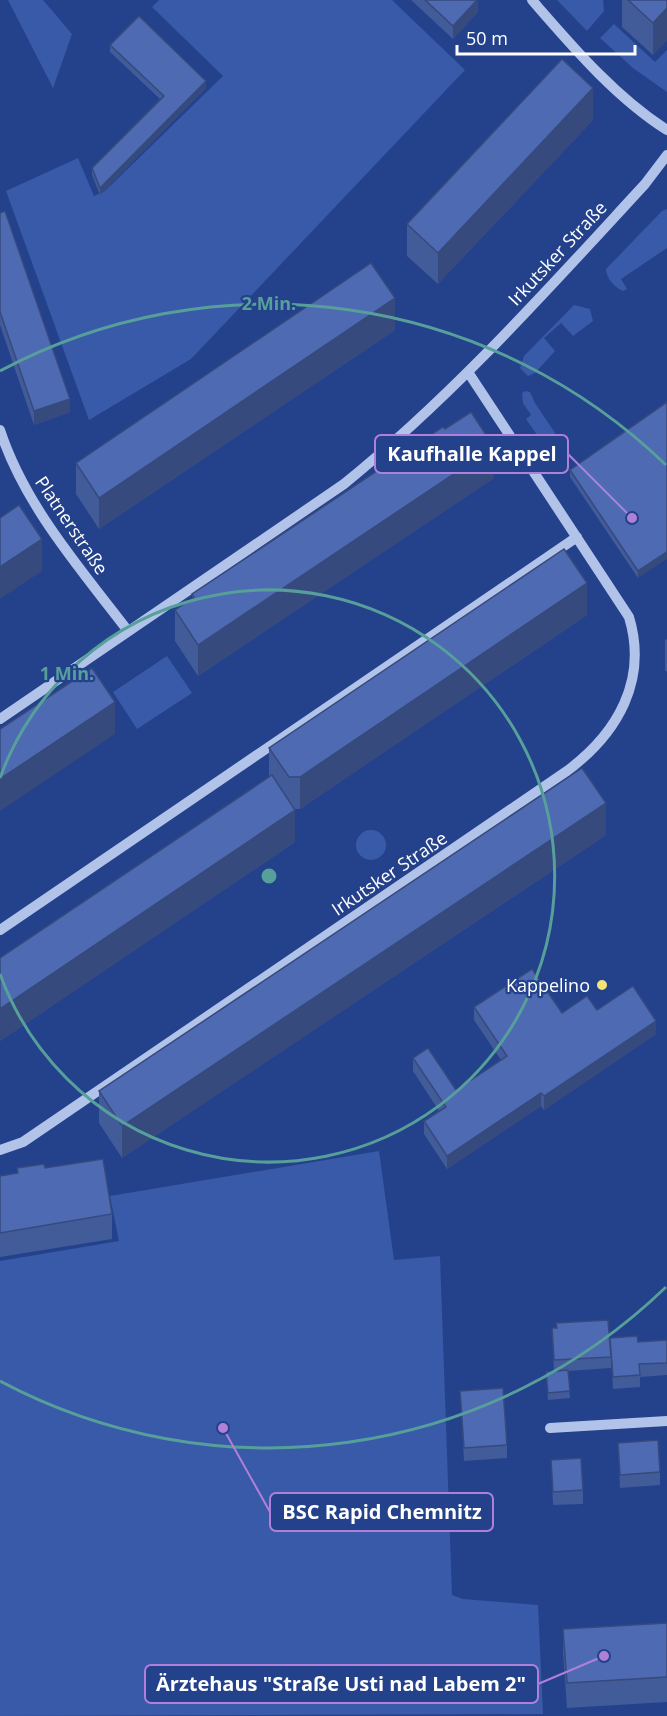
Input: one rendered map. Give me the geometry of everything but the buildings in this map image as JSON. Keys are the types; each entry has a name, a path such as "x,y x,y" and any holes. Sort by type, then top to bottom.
{"street":[{"path":"532,0 575,49 648,118 667,130"},
{"name":"Irkutsker Straße","path":"0,719 344,484 389,448 468,372 638,191 667,155"},
{"name":"Irkutsker Straße","path":"0,1150 23,1142 592,752 611,729 630,688 636,663 635,638 628,617 468,372"},
{"name":"Platnerstraße","path":"0,430 22,481 45,521 128,632"},
{"path":"0,930 577,537"},
{"path":"550,1428 667,1421"}],"shaded area":[{"path":"8,0 43,0 72,34 53,88"},
{"path":"159,0 392,0 465,70 191,359 89,420 6,191 78,158 94,196 105,191 223,76 152,7"},
{"path":"557,0 603,0 604,11 587,31"},
{"path":"614,24 655,62 667,50 667,92 633,68 600,38"},
{"path":"667,209 667,248 621,279 627,289 620,290 609,279 606,269 662,211"},
{"path":"574,305 590,309 593,321 573,336 561,323 544,338 555,351 535,373 528,376 520,368 524,356"},
{"path":"530,392 571,457 558,465 526,419 531,415 523,403 522,393"},
{"path":"167,656 192,693 137,729 113,692"},
{"path":"371,830 381,835 386,845 381,855 371,860 361,855 356,845 361,835"},
{"path":"379,1151 394,1260 440,1256 452,1595 463,1599 538,1605 543,1714 0,1716 0,1261 119,1241 110,1196"}],"place":[{"name":"Kaufhalle Kappel","path":"632,518"},
{"name":"Kappelino","path":"602,985"},
{"name":"BSC Rapid Chemnitz","path":"223,1428"},
{"name":"Ärztehaus \"Straße Usti nad Labem 2\"","path":"604,1656"}]}
